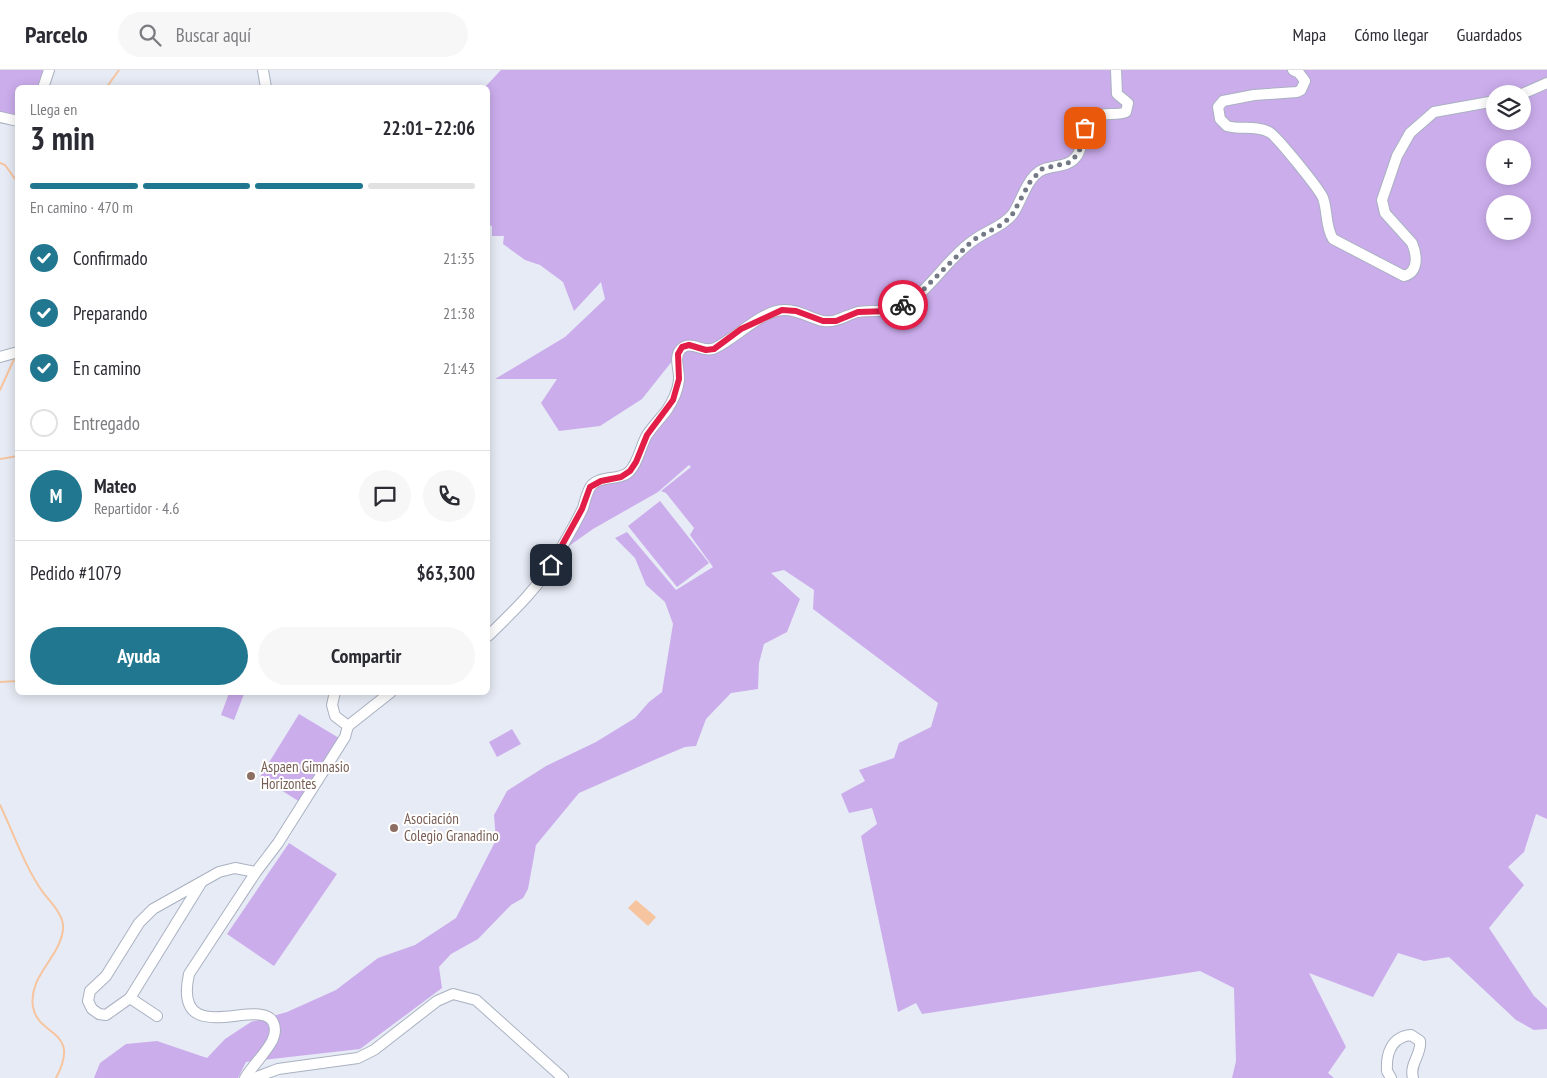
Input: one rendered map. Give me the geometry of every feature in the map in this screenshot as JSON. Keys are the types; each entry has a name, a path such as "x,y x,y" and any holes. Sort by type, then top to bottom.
{"street":[{"path":"44,85 49,70"},
{"path":"263,70 266,85"},
{"path":"490,634 544,578 582,509 590,487 601,481 621,477 630,471 636,462 647,435 673,400 679,379 678,354 682,347 689,345 706,350 714,349 741,329 782,310 796,311 823,321 836,321 858,312 890,311 903,306 916,297 973,240 1011,217 1030,182 1042,169 1064,165 1076,158 1085,128 1094,118 1126,112 1128,103 1117,94 1116,70"},
{"path":"1293,70 1299,73 1305,81 1301,90 1297,92 1254,95 1223,101 1218,107 1220,119 1226,126 1258,129 1269,132 1278,139 1320,192 1323,198 1328,231 1333,239 1404,276 1410,275 1414,270 1417,257 1415,249 1412,243 1385,214 1382,200 1397,156 1410,133 1434,112 1486,103"},
{"path":"1531,90 1547,83"},
{"path":"0,118 15,120"},
{"path":"0,357 15,353"},
{"path":"334,695 332,704 335,716 348,726"},
{"path":"245,1078 272,1041 275,1031 272,1020 267,1016 255,1013 216,1019 202,1016 193,1008 188,998 186,985 189,974 302,806 345,737 348,726 386,695"},
{"path":"201,883 130,998 106,1014 99,1014 92,1009 88,1001 90,992 106,976 146,914 227,868 256,872"},
{"path":"254,1078 278,1069 358,1058 374,1050 437,1001 453,994 476,1000 562,1078"},
{"path":"130,998 157,1016"},
{"path":"1391,1078 1387,1071 1390,1049 1396,1040 1411,1035 1420,1041 1421,1047 1412,1067 1413,1078"}],"shaded area":[{"path":"0,70 49,70 44,85 15,85 15,121 0,117"},
{"path":"501,70 1547,70 1547,819 1536,814 1524,852 1508,867 1524,885 1489,928 1534,996 1547,1008 1547,1029 1534,1030 1516,1020 1449,957 1424,961 1398,953 1373,997 1309,973 1346,1047 1328,1073 1334,1078 1232,1078 1236,1061 1234,988 1200,971 922,1014 916,1003 898,1012 861,836 877,824 872,808 849,813 841,794 865,781 859,770 894,758 899,743 931,727 938,703 813,609 814,590 784,570 771,573 800,599 787,632 764,644 759,663 758,689 731,693 706,719 696,746 685,747 579,793 536,845 528,889 523,898 511,905 478,939 451,954 439,967 442,988 360,1049 246,1062 238,1078 94,1078 100,1063 126,1044 157,1041 207,1058 225,1039 251,1022 287,1012 336,990 378,958 415,945 456,918 496,840 494,815 507,791 546,766 596,742 635,718 649,702 662,692 673,624 665,602 646,585 635,558 615,538 627,532 676,590 713,567 690,535 694,528 666,493 661,491 691,467 689,465 658,492 593,529 559,553 590,487 621,477 673,400 677,355 642,399 600,426 559,431 541,403 557,379 495,379 565,337 605,299 601,282 574,311 563,282 540,265 525,260 503,244 504,236 492,236 492,226 490,226 490,85 487,85"},
{"path":"660,501 709,563 677,587 628,526"},
{"path":"228,695 244,695 234,720 221,715"},
{"path":"299,714 339,738 300,802 260,777"},
{"path":"512,729 521,744 497,757 489,742"},
{"path":"289,843 337,874 274,966 227,934"},
{"path":"636,900 656,917 648,926 628,908"}],"waterway":[{"path":"108,85 119,70"},
{"path":"0,163 5,165 15,179"},
{"path":"0,390 15,357"},
{"path":"0,459 15,456"},
{"path":"0,682 15,681"},
{"path":"0,805 30,871 62,919 63,930 60,940 39,977 33,996 33,1007 36,1017 56,1035 64,1050 63,1062 56,1078"}],"way so far":[{"path":"903,305 916,297 973,240 1011,217 1030,182 1042,169 1064,165 1076,158 1085,128"}],"place":[{"name":"Aspaen Gimnasio Horizontes","path":"251,776"},
{"name":"Asociación Colegio Granadino","path":"394,828"}],"route":[{"path":"551,565 582,509 590,487 609,478 621,477 630,471 636,462 647,435 673,400 679,379 678,354 682,347 689,345 706,350 714,349 741,329 782,310 796,311 823,321 836,321 858,312 890,311 903,305"}]}
